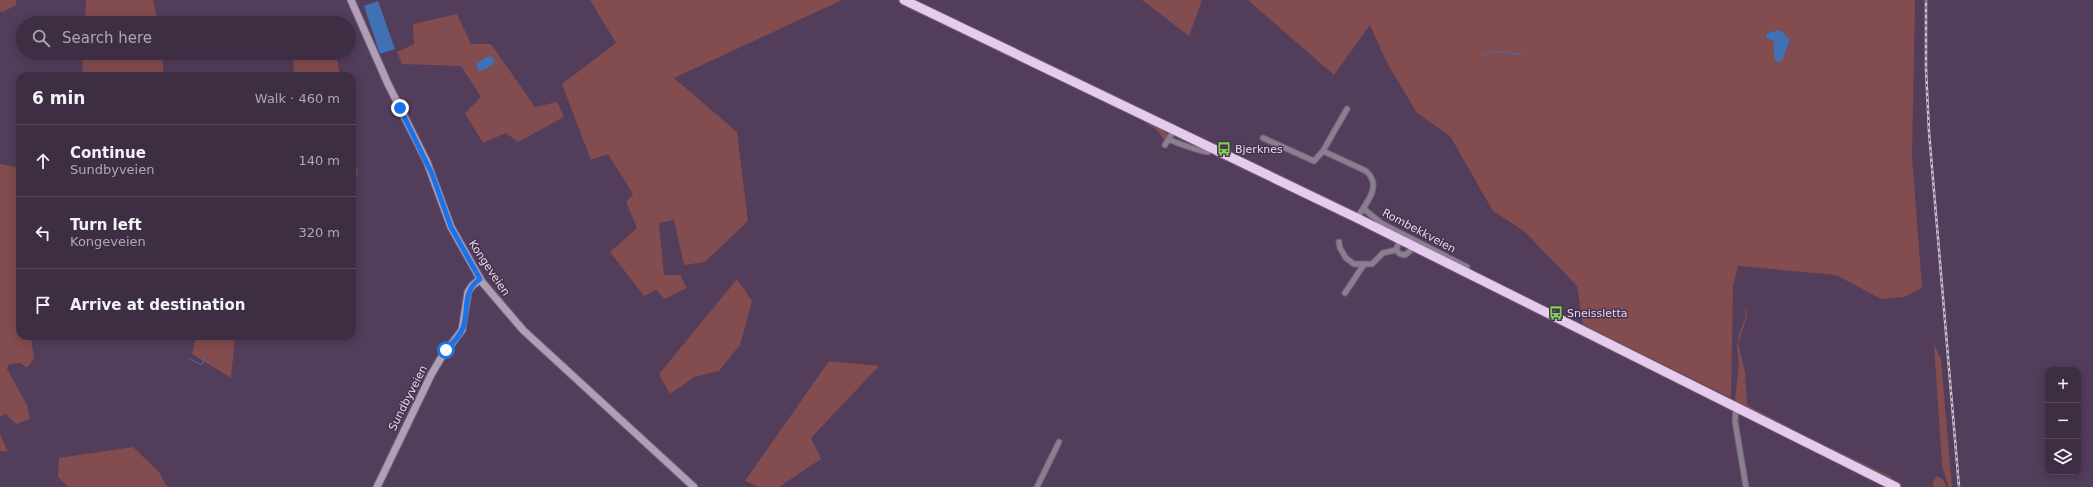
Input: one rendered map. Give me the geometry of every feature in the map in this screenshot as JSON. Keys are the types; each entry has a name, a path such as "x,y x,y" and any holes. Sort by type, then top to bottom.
{"highway":[{"path":"904,0 1357,218 1896,487"}],"main road":[{"name":"Kongeveien","path":"351,0 388,84 427,162 451,227 480,279 523,330 694,487"},
{"name":"Sundbyveien","path":"377,487 431,375 441,358 462,330 467,295 472,286 480,279"}],"street":[{"path":"1262,138 1311,161 1316,159 1323,151 1346,109"},
{"path":"1165,145 1174,130"},
{"path":"1169,139 1177,144 1189,146 1204,153 1208,152 1210,148"},
{"path":"1323,151 1366,171 1371,176 1374,182 1374,190 1364,209 1357,218"},
{"name":"Rombekkveien","path":"1364,209 1381,223 1467,267"},
{"path":"1396,250 1400,240"},
{"path":"1339,242 1340,248 1349,261 1363,266 1372,264 1383,253 1396,250"},
{"path":"1396,250 1400,254 1405,255 1410,251"},
{"path":"1345,293 1363,266"},
{"path":"1736,408 1735,421 1746,487"},
{"path":"1037,487 1059,442"}],"shaded area":[{"path":"0,0 16,0 16,5 3,12 0,11"},
{"path":"86,0 153,0 156,16 85,16"},
{"path":"590,0 842,0 674,78 737,132 748,221 705,262 684,265 674,220 659,223 664,275 680,275 687,288 665,299 656,290 644,296 610,252 637,228 626,202 633,194 608,154 591,160 562,84 616,43"},
{"path":"1142,0 1202,0 1189,36"},
{"path":"1248,0 1915,0 1912,156 1922,288 1904,297 1881,299 1836,275 1738,266 1733,286 1731,398 1583,325 1577,286 1524,231 1493,211 1450,136 1417,113 1386,61 1370,25 1334,75","holes":["1777,30 1783,32 1790,41 1784,56 1775,59 1774,42 1765,37 1766,34"]},
{"path":"457,14 471,44 491,44 535,107 557,102 564,117 518,142 506,133 483,143 465,113 481,97 461,66 402,64 397,52 414,44 413,24"},
{"path":"83,60 163,60 164,72 82,72"},
{"path":"293,60 337,60 339,72 294,72"},
{"path":"1025,63 1137,117 1139,119"},
{"path":"1139,119 1165,131 1168,135 1166,140 1164,140 1157,130"},
{"path":"0,164 16,167 16,340 32,340 34,359 27,368 20,363 9,364 7,369 27,405 30,419 16,424 6,414 0,417"},
{"path":"356,165 358,176 356,175"},
{"path":"737,279 752,301 740,345 719,371 694,377 670,394 659,374"},
{"path":"1746,306 1747,316 1738,344 1745,372 1747,405 1807,437 1892,477 1890,479 1736,403 1735,399 1739,365 1737,347 1739,334 1745,319"},
{"path":"195,340 235,340 231,378 192,354"},
{"path":"1934,344 1941,359 1952,487 1949,487 1942,466"},
{"path":"829,361 879,366 811,438 821,459 779,487 759,487 745,481"},
{"path":"0,434 8,452 0,451"},
{"path":"133,447 160,473 165,484 169,487 68,487 58,477 59,458"},
{"path":"1937,476 1943,479 1946,487 1934,487 1933,481"}],"water":[{"path":"378,1 395,49 380,54 364,6"},
{"path":"1778,30 1783,32 1790,40 1783,59 1778,63 1774,57 1774,42 1765,37 1767,33"},
{"path":"491,56 495,61 491,66 479,72 476,64 486,57"}],"waterway":[{"path":"1482,56 1491,52 1507,52 1522,55"},
{"path":"190,359 201,365 205,358"}],"railway":[{"path":"1926,0 1926,69 1929,132 1959,487"}],"place":[{"name":"Bjerknes","path":"1224,149"},
{"name":"Sneissletta","path":"1556,313"}],"route":[{"path":"400,108 432,174 451,227 460,246 480,279 472,286 467,295 465,320 462,330 446,350"}]}
